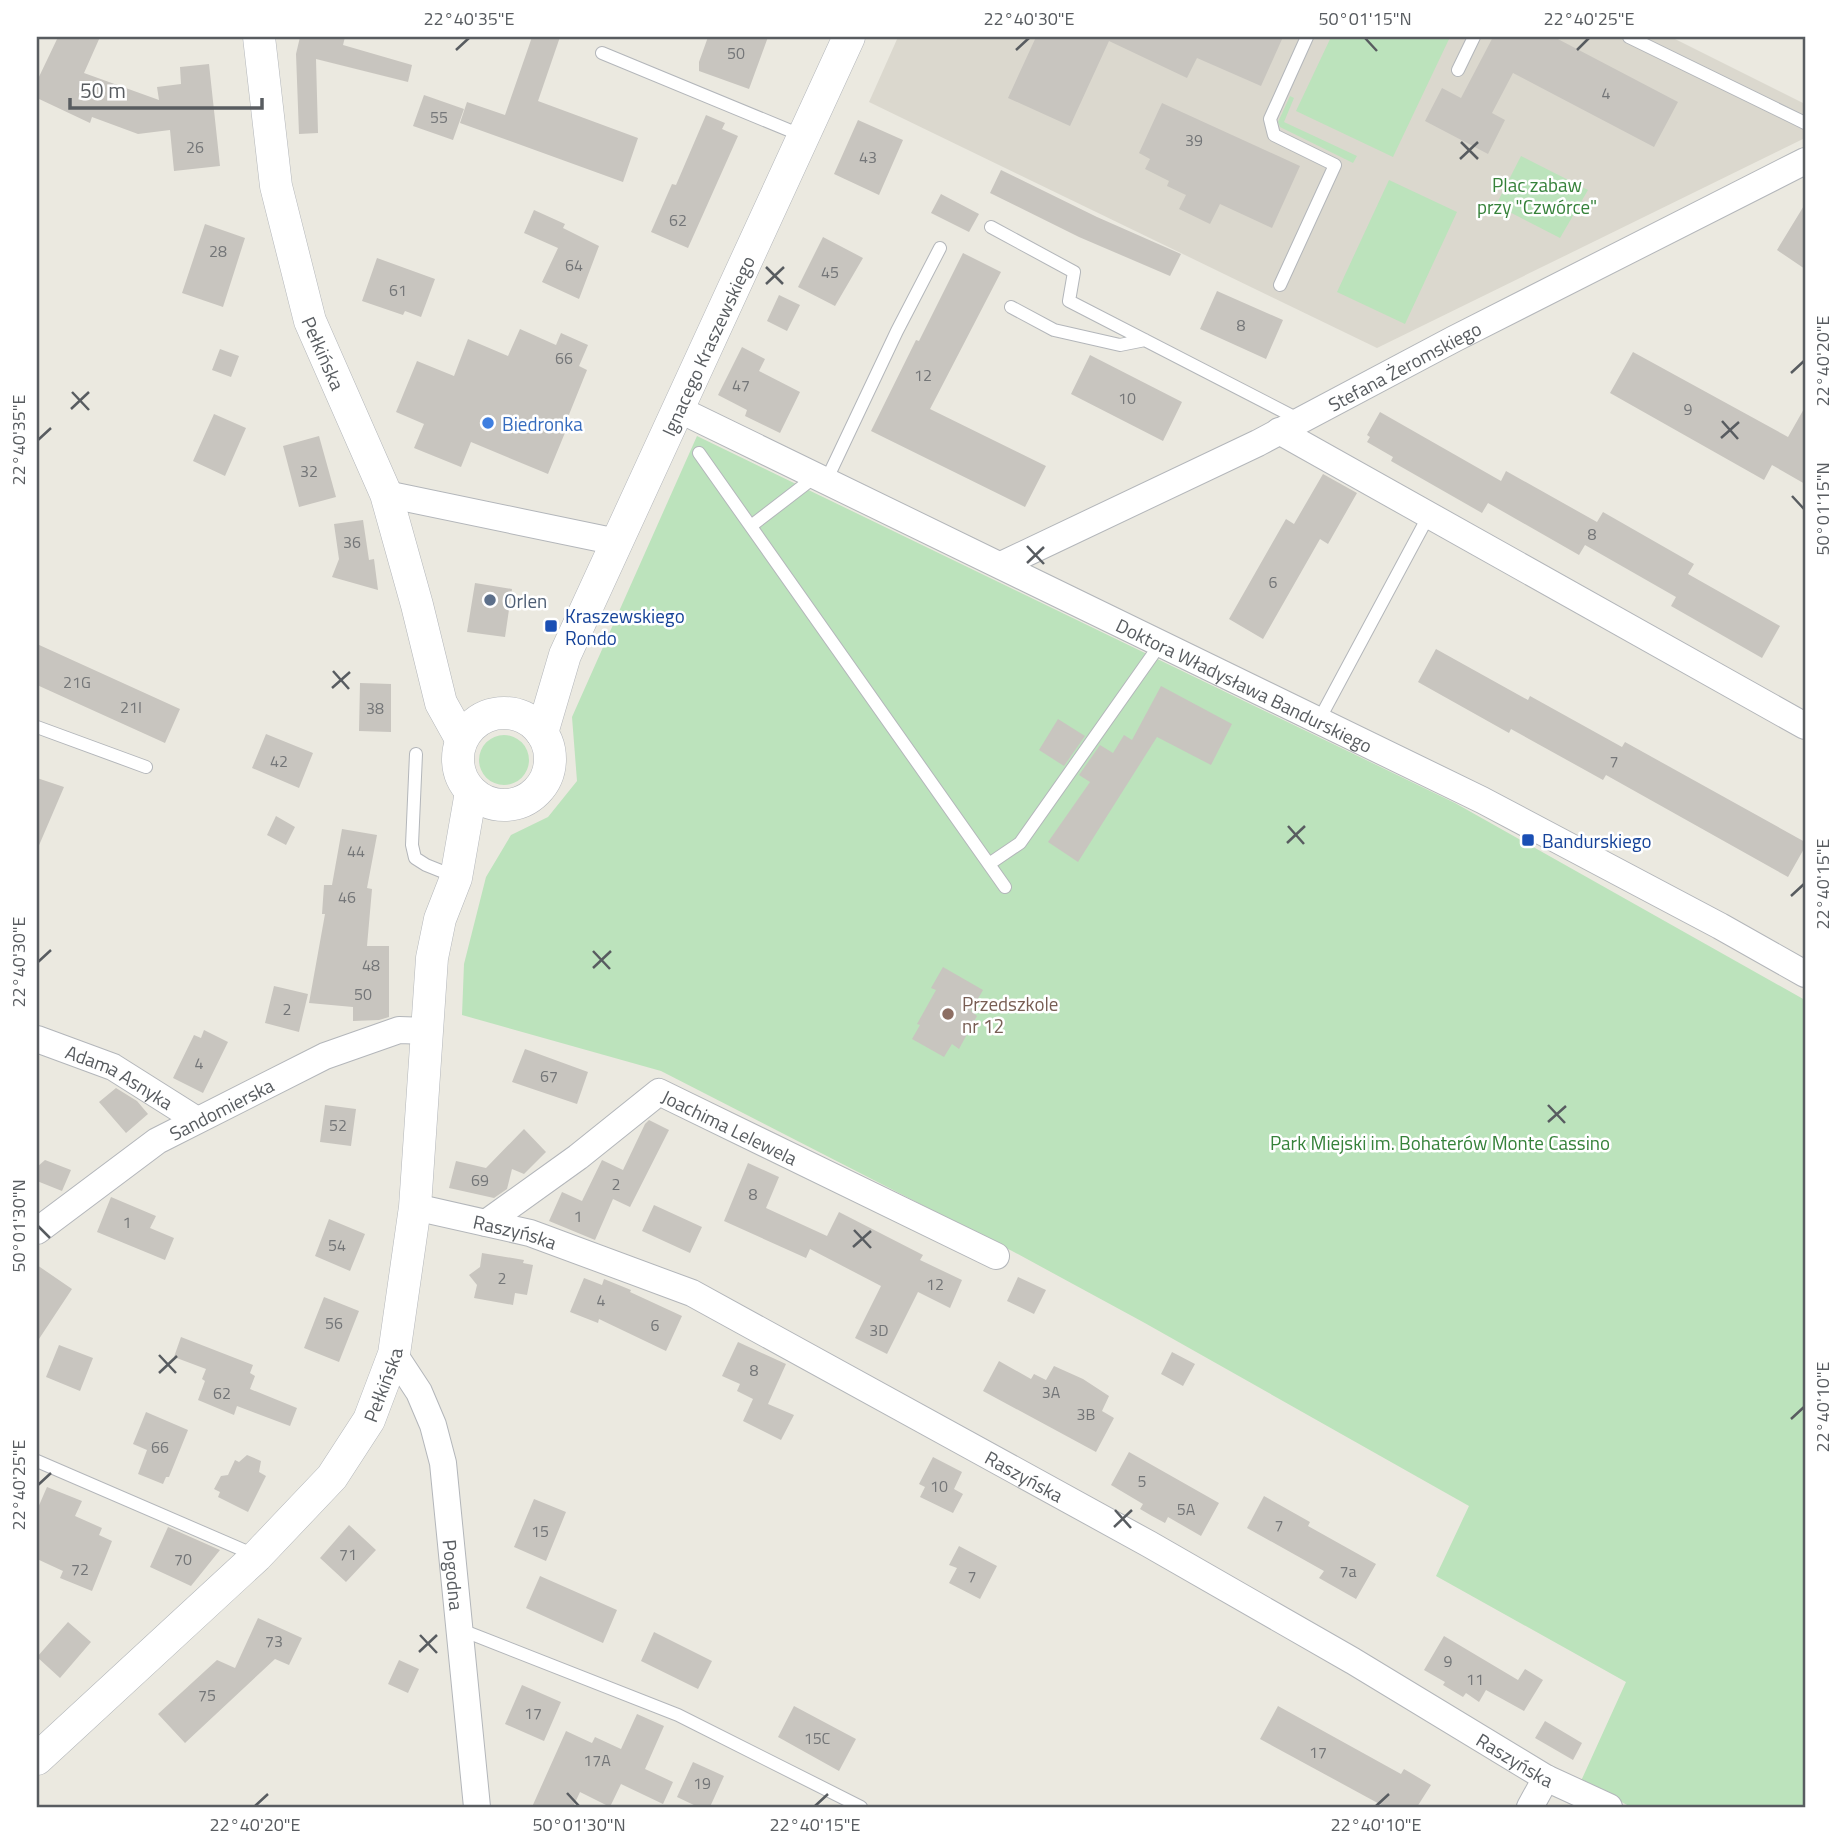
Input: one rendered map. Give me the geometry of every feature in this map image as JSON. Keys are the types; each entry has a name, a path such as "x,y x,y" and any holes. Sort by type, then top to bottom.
{"street":[{"name":"Pełkińska","path":"259,37 276,186 310,321 386,494 441,703 461,739"},
{"name":"Ignacego Kraszewskiego","path":"530,723 565,655 849,37"},
{"name":"Stefana Żeromskiego","path":"1001,565 1290,426 1466,333 1805,161"},
{"name":"Doktora Władysława Bandurskiego","path":"678,409 1497,807 1805,974"},
{"path":"1290,426 1429,515 1805,726"},
{"path":"386,494 617,542"},
{"name":"Pełkińska","path":"430,657 485,716"},
{"path":"504,712 530,723 550,752 550,766 539,790 517,804 503,806 490,803 471,792 461,778 457,752 461,739 469,728 485,716 504,712"},
{"name":"Pełkińska","path":"37,1759 257,1556 332,1477 369,1420 394,1354 415,1207 432,958 440,919 456,878 471,792"},
{"name":"Pełkińska","path":"456,878 503,806"},
{"name":"Sandomierska","path":"37,1231 157,1141 197,1120 325,1056 399,1030 428,1031"},
{"name":"Adama Asnyka","path":"37,1039 113,1067 197,1120"},
{"name":"Joachima Lelewela","path":"486,1223 578,1157 659,1092 996,1256"},
{"name":"Raszyńska","path":"415,1207 530,1233 692,1293 1149,1544 1353,1661 1546,1778 1608,1807"},
{"name":"Pogodna","path":"394,1354 419,1392 433,1425 443,1462 477,1807"},
{"path":"1530,1807 1546,1778"}],"lane":[{"path":"1280,285 1335,165 1274,135 1270,119 1307,37"},
{"path":"1458,70 1474,37"},
{"path":"1629,37 1805,123"},
{"path":"602,53 803,136"},
{"path":"991,227 1074,272 1069,301 1145,340 1290,426"},
{"path":"751,526 821,478 940,248"},
{"path":"1011,307 1054,330 1120,345 1145,340"},
{"path":"699,453 1004,887"},
{"path":"1319,720 1429,515"},
{"path":"989,864 1020,843 1161,643"},
{"path":"37,727 146,767"},
{"path":"416,754 412,845 415,858 456,878"},
{"path":"37,1461 257,1556"},
{"path":"459,1629 678,1715 861,1807"}],"shaded area":[{"path":"898,37 1671,37 1805,104 1805,138 1377,348 869,102"}],"green space":[{"path":"1331,37 1450,37 1393,157 1296,111"},
{"path":"1290,96 1294,98 1284,122 1357,156 1353,163 1280,127 1278,122"},
{"name":"Plac zabaw przy \"Czwórce\"","path":"1521,156 1588,190 1560,238 1496,205"},
{"path":"1389,180 1457,212 1405,324 1337,292"},
{"name":"Park Miejski im. Bohaterów Monte Cassino","path":"697,436 1455,803 1805,1000 1805,1807 1631,1807 1581,1781 1626,1682 1436,1576 1469,1506 1014,1252 661,1071 462,1015 464,964 486,877 511,835 548,817 577,781 572,717"},
{"path":"504,735 522,742 529,760 522,778 504,785 486,778 479,760 486,742"}],"building":[{"path":"58,37 100,37 84,73 159,100 157,87 181,84 180,67 209,64 220,166 174,171 170,130 138,134 92,117 90,123 37,98 37,81"},
{"path":"300,37 345,37 343,45 412,65 408,82 316,59 318,133 299,134 296,54"},
{"path":"532,37 560,37 538,101 638,138 623,182 460,123 467,102 505,115"},
{"path":"708,37 768,37 749,89 699,71 699,62"},
{"path":"1036,37 1283,37 1261,86 1197,58 1187,78 1109,41 1070,126 1008,98"},
{"path":"1493,37 1554,37 1678,102 1654,147 1513,73 1492,113 1505,120 1488,154 1425,121 1442,88 1461,98"},
{"path":"424,95 464,109 453,140 413,126"},
{"path":"1162,103 1300,166 1272,228 1220,204 1210,224 1179,209 1186,195 1167,186 1169,181 1145,169 1150,159 1139,153"},
{"path":"706,115 725,123 722,129 738,136 688,248 651,232 672,184 676,185"},
{"path":"858,120 903,140 879,195 834,174"},
{"path":"1001,170 1181,254 1170,276 1079,237 990,193"},
{"path":"941,194 979,214 969,232 931,213"},
{"path":"1805,204 1805,269 1777,250"},
{"path":"534,210 565,224 563,228 599,246 579,299 542,282 558,248 524,233"},
{"path":"205,224 245,238 223,307 182,293"},
{"path":"823,237 863,258 835,306 798,287"},
{"path":"963,253 1001,272 930,409 1046,466 1025,507 871,431"},
{"path":"377,258 435,279 421,317 405,311 403,315 362,301"},
{"path":"1217,291 1283,320 1266,359 1200,329"},
{"path":"779,295 800,305 787,331 767,321"},
{"path":"520,329 556,345 561,333 588,345 579,366 587,370 548,474 471,442 461,467 414,448 424,424 396,412 417,361 454,376 468,339 508,356"},
{"path":"742,347 765,359 759,371 800,392 780,433 745,416 747,410 718,395"},
{"path":"220,349 239,356 231,377 212,370"},
{"path":"1633,352 1788,437 1805,407 1805,484 1772,465 1764,480 1610,393"},
{"path":"1090,355 1182,402 1163,441 1071,394"},
{"path":"1380,412 1501,481 1506,471 1597,522 1603,512 1694,564 1688,574 1780,626 1762,658 1671,606 1676,597 1585,545 1579,555 1488,503 1482,513 1391,461 1393,457 1367,442 1370,437 1367,435"},
{"path":"214,414 246,428 225,476 193,461"},
{"path":"319,436 336,497 299,507 283,446"},
{"path":"1323,474 1357,493 1328,544 1320,539 1263,639 1229,619 1286,519 1294,524"},
{"path":"363,520 369,560 374,559 378,590 332,577 339,559 334,524"},
{"path":"475,583 512,589 505,637 467,632"},
{"path":"37,644 180,709 165,743 37,685"},
{"path":"1436,649 1528,700 1530,696 1622,747 1625,742 1805,842 1805,847 1788,877 1606,775 1603,780 1511,729 1509,733 1418,682"},
{"path":"360,683 391,684 391,732 359,731"},
{"path":"1161,686 1232,724 1211,765 1157,737 1078,862 1048,842 1090,782 1079,775 1100,745 1113,753 1124,735 1132,740"},
{"path":"1058,719 1085,736 1064,766 1039,750"},
{"path":"266,734 313,753 299,788 252,768"},
{"path":"37,778 64,787 37,850"},
{"path":"276,816 295,827 286,845 267,835"},
{"path":"342,829 377,835 367,888 372,889 367,946 389,946 389,1017 379,1020 353,1021 353,1007 309,1003 325,914 322,914 324,885 332,885"},
{"name":"Przedszkole nr 12","path":"943,967 983,990 971,1011 977,1016 959,1049 952,1044 944,1057 912,1039 920,1025 917,1024 936,990 931,988"},
{"path":"274,986 308,994 299,1032 265,1023"},
{"path":"204,1030 228,1042 203,1093 173,1078 194,1035 201,1038"},
{"path":"525,1049 588,1072 577,1104 512,1082"},
{"path":"116,1088 137,1101 148,1114 126,1133 99,1102"},
{"path":"325,1105 356,1109 351,1146 320,1142"},
{"path":"649,1120 669,1130 630,1207 613,1199 595,1240 549,1221 562,1192 582,1201 602,1160 623,1170"},
{"path":"524,1129 546,1152 524,1174 512,1169 507,1189 494,1198 449,1188 456,1161 486,1168"},
{"path":"45,1160 71,1170 62,1191 37,1181 37,1167"},
{"path":"748,1163 779,1177 766,1208 827,1236 839,1212 923,1255 920,1260 962,1280 950,1308 918,1292 887,1354 855,1338 881,1286 810,1249 806,1258 724,1221"},
{"path":"111,1197 156,1216 150,1228 174,1238 165,1260 97,1232"},
{"path":"654,1205 702,1227 690,1253 642,1231"},
{"path":"329,1219 365,1234 350,1271 315,1256"},
{"path":"482,1253 524,1260 523,1263 533,1265 527,1295 515,1293 513,1305 474,1298 477,1285 469,1275 480,1267"},
{"path":"37,1265 72,1289 37,1342"},
{"path":"1018,1277 1046,1290 1034,1314 1007,1301"},
{"path":"584,1278 602,1285 604,1279 682,1316 666,1351 599,1319 598,1323 570,1312"},
{"path":"324,1297 359,1311 339,1362 304,1348"},
{"path":"181,1337 253,1365 250,1373 255,1376 250,1389 297,1408 290,1426 237,1406 234,1415 198,1400 206,1369 174,1357"},
{"path":"738,1342 786,1364 768,1404 794,1415 781,1440 743,1421 753,1399 737,1391 740,1384 722,1376"},
{"path":"59,1345 93,1358 80,1391 46,1377"},
{"path":"1172,1352 1195,1364 1183,1386 1161,1374"},
{"path":"999,1361 1031,1379 1034,1374 1046,1380 1054,1366 1083,1379 1109,1396 1102,1411 1114,1418 1096,1452 983,1391"},
{"path":"146,1412 188,1430 169,1477 166,1477 163,1484 138,1474 147,1450 133,1444"},
{"path":"1129,1452 1219,1503 1201,1536 1168,1517 1165,1523 1152,1516 1140,1509 1143,1504 1111,1485"},
{"path":"247,1455 261,1461 259,1472 266,1476 248,1512 218,1497 220,1492 214,1489 221,1476 228,1475 235,1460 239,1462"},
{"path":"933,1457 962,1472 954,1489 963,1494 953,1513 920,1497 925,1487 919,1484"},
{"path":"47,1487 82,1501 75,1516 102,1528 99,1535 112,1541 92,1591 60,1578 63,1571 37,1559 37,1510"},
{"path":"1264,1496 1310,1522 1308,1526 1376,1564 1356,1599 1319,1578 1324,1571 1247,1528"},
{"path":"534,1499 566,1512 546,1561 514,1547"},
{"path":"349,1525 376,1550 346,1582 320,1558"},
{"path":"168,1527 220,1550 191,1586 150,1567"},
{"path":"959,1546 997,1566 980,1599 949,1583 957,1568 949,1565"},
{"path":"540,1576 617,1610 603,1643 526,1608"},
{"path":"258,1618 302,1638 289,1665 275,1659 185,1743 158,1714 217,1660 235,1668"},
{"path":"68,1622 91,1642 60,1678 37,1657"},
{"path":"654,1632 712,1661 698,1689 641,1661"},
{"path":"1444,1636 1518,1680 1525,1669 1543,1680 1524,1711 1486,1690 1479,1702 1466,1693 1463,1697 1424,1670"},
{"path":"399,1660 419,1669 408,1693 388,1684"},
{"path":"522,1685 561,1702 544,1741 505,1724"},
{"path":"794,1706 856,1739 839,1771 778,1737"},
{"path":"1278,1706 1401,1774 1404,1769 1431,1785 1417,1807 1385,1807 1260,1739"},
{"path":"637,1714 664,1726 645,1769 673,1782 663,1804 621,1784 610,1807 580,1792 573,1807 532,1807 566,1731 592,1743 595,1737 621,1749"},
{"path":"1545,1721 1582,1743 1573,1760 1535,1738"},
{"path":"693,1762 724,1776 710,1807 698,1807 677,1797"}],"place":[{"name":"Biedronka","path":"488,423"},
{"name":"Orlen","path":"490,600"},
{"name":"Kraszewskiego Rondo","path":"551,626"},
{"name":"Bandurskiego","path":"1528,840"},
{"name":"Przedszkole nr 12","path":"948,1014"}]}
